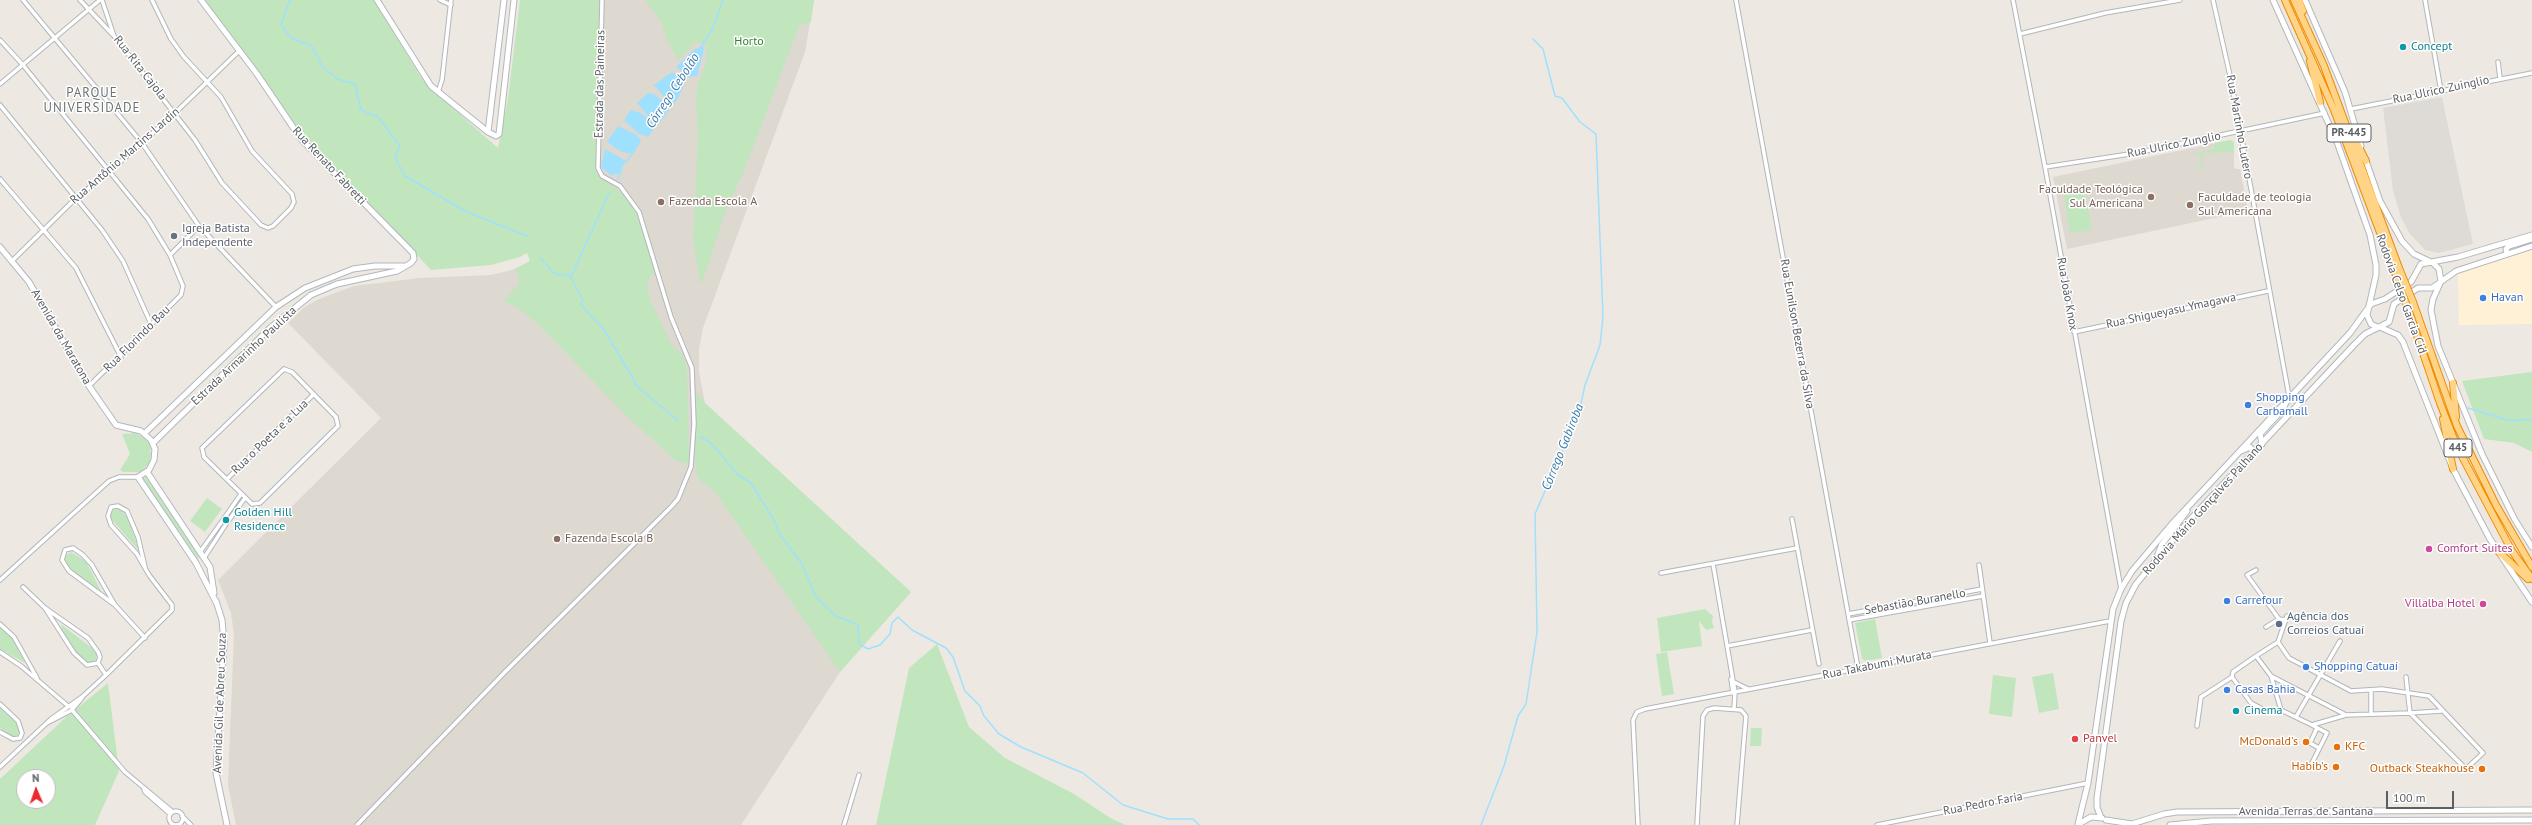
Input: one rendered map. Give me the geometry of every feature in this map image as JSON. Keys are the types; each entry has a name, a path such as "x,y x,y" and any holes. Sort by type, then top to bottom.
{"highway":[{"name":"Rodovia Celso Garcia Cid","path":"2286,0 2306,44 2397,269"},
{"name":"Rodovia Celso Garcia Cid","path":"2294,0 2312,37 2341,112 2397,269 2457,426 2496,505 2532,567"},
{"path":"2299,0 2312,37"},
{"path":"2306,44 2320,102"},
{"path":"2341,112 2366,161"},
{"name":"Rodovia Celso Garcia Cid","path":"2410,304 2440,403 2471,474 2512,552 2532,579"},
{"path":"2453,383 2457,426"},
{"path":"2440,403 2453,469"},
{"path":"2498,551 2532,583"},
{"path":"2524,554 2532,562"}],"street":[{"path":"23,0 56,37 142,142 199,226 276,307"},
{"path":"80,0 114,36"},
{"path":"0,84 88,9 101,0"},
{"name":"Rua Rita Cajola","path":"101,0 114,36 175,113 222,183 261,225 268,228 273,226 291,208 294,202 292,194 252,151 221,97 207,82"},
{"path":"152,0 171,39 207,82"},
{"name":"Rua Renato Fabretti","path":"201,0 238,52 257,74 301,139 412,253 413,261 404,266"},
{"path":"377,0 424,78 438,92 488,132 496,136 499,134 514,0"},
{"path":"438,92 442,80 451,2 440,0"},
{"path":"488,132 504,0"},
{"name":"Estrada das Paineiras","path":"357,825 504,673 671,507 678,499 691,467 694,424 692,368 672,317 639,212 620,186 602,176 598,168 602,0"},
{"name":"Rua Eunilson Bezerra da Silva","path":"1736,0 1858,668"},
{"name":"Rua João Knox","path":"2013,0 2045,167 2121,588"},
{"path":"2020,34 2105,12 2180,0"},
{"name":"Rua Martinho Lutero","path":"2213,0 2240,132 2268,291 2289,396"},
{"path":"2273,0 2325,113 2356,193 2373,248 2376,274 2367,308 2368,318 2380,327 2398,335 2411,361 2453,469 2498,551 2532,602"},
{"path":"2305,0 2351,109 2366,161 2380,201 2407,248 2428,262 2437,266 2441,281 2433,299 2431,310 2438,346 2496,485 2532,547"},
{"path":"2425,0 2441,91"},
{"path":"0,40 23,65 148,219 170,255 199,226"},
{"name":"Rua Antônio Martins Lardin","path":"12,261 75,199 109,172 175,113 238,52"},
{"path":"2498,62 2500,78"},
{"name":"Rua Ulrico Zuinglio","path":"2351,109 2500,78 2532,73"},
{"path":"0,105 75,199 102,230 123,261 151,324"},
{"name":"Rua Ulrico Zunglio","path":"2045,167 2136,154 2325,113"},
{"path":"0,179 76,268 120,357"},
{"path":"2367,308 2411,282 2417,268 2428,262 2458,257 2532,235"},
{"path":"2507,254 2506,249 2509,246 2532,239"},
{"name":"Rodovia Mário Gonçalves Palhano","path":"2100,818 2096,807 2097,798 2122,615 2130,593 2158,557 2217,491 2354,345 2391,318 2394,304 2418,288 2432,288 2456,271 2532,246"},
{"name":"Avenida da Maratona","path":"0,247 29,282 89,386 116,425 121,428 145,433"},
{"name":"Rua Florindo Bau","path":"89,386 120,357 183,290 179,272 170,255"},
{"name":"Estrada Armarinho Paulista","path":"145,433 276,307 305,288 334,275 375,266 404,266"},
{"name":"Estrada Armarinho Paulista","path":"153,443 270,328 311,295 337,284 387,274 404,266"},
{"name":"Rua Shigueyasu Ymagawa","path":"2074,332 2268,291"},
{"name":"Rodovia Mário Gonçalves Palhano","path":"2078,825 2088,783 2110,621 2121,588 2146,554 2190,505 2289,396 2350,333 2367,308"},
{"path":"285,369 292,372 314,394 338,422 338,427 258,504 252,504 245,498 204,457 202,451 203,446 279,372 285,369"},
{"name":"Rua o Poeta e a Lua","path":"227,479 314,394"},
{"path":"2262,444 2260,434 2289,401 2289,396"},
{"path":"0,580 109,481 119,477 138,477 147,472 155,458 153,443 145,433"},
{"path":"2237,454 2250,447 2252,451 2250,456"},
{"name":"Avenida Gil de Abreu Souza","path":"147,472 200,552 205,557 212,572 217,604 222,620 224,643 216,773 227,825"},
{"name":"Avenida Gil de Abreu Souza","path":"138,477 196,563 217,604"},
{"path":"2209,484 2217,491"},
{"path":"200,552 241,494"},
{"path":"229,520 245,498"},
{"path":"2158,557 2162,544 2184,516 2190,505"},
{"path":"0,767 47,723 82,697 106,675 145,638 173,608 137,554 109,520 108,512 114,506 127,511 146,567"},
{"path":"1792,519 1818,664"},
{"path":"196,563 205,557 218,541 226,525"},
{"path":"115,605 80,580 66,567 62,557 65,550 73,548 83,555 92,565 115,605 145,638"},
{"path":"1662,573 1797,548"},
{"path":"137,554 142,552"},
{"path":"1713,564 1733,681 1734,709"},
{"path":"1979,565 1990,643"},
{"path":"2256,570 2247,575 2278,619"},
{"path":"23,587 45,608 88,638 98,652 100,657 98,663"},
{"name":"Sebastião Buranello","path":"1848,614 1982,589"},
{"path":"100,593 105,590"},
{"name":"Sebastião Buranello","path":"1849,620 1983,596"},
{"path":"1915,602 1916,608"},
{"path":"45,608 57,625 71,650 84,663 93,665 98,663"},
{"path":"2197,726 2201,697 2232,677 2233,672 2278,642 2287,616"},
{"path":"2266,627 2278,619 2286,620"},
{"path":"57,625 62,620"},
{"name":"Rua Takabumi Murata","path":"1638,825 1633,720 1637,712 1645,709 1858,668 2110,621"},
{"path":"0,624 14,637 27,662 40,682"},
{"path":"1727,646 1812,630"},
{"path":"2278,642 2289,658 2351,691 2371,690 2406,692 2429,696 2483,753 2466,769 2410,713 2406,692 2406,677"},
{"path":"2296,718 2320,674 2340,642"},
{"path":"0,652 21,666 68,706 68,711 72,710 125,772 144,789 145,792 171,813 179,812 191,825"},
{"path":"2256,656 2271,676 2281,710"},
{"path":"21,666 27,662"},
{"path":"98,663 106,675"},
{"path":"1731,670 1734,693"},
{"path":"2271,676 2346,715"},
{"path":"2232,677 2251,703 2268,712 2281,710 2326,733 2311,765"},
{"path":"1733,681 1749,689"},
{"path":"2371,690 2371,714"},
{"path":"47,723 72,710 82,697"},
{"path":"0,704 20,725 20,738"},
{"path":"1698,825 1703,716 1710,708 1734,709 1744,712 1746,716 1737,825"},
{"path":"2312,726 2346,715 2442,711"},
{"path":"2317,728 2310,743 2319,748"},
{"path":"0,732 11,739 20,738 26,743"},
{"path":"844,825 859,775"},
{"name":"Rua Pedro Faria","path":"1877,825 2088,783"},
{"name":"Avenida Terras de Santana","path":"2100,818 2132,824 2164,814 2177,812 2454,812 2532,810"},
{"path":"2454,812 2454,822"},
{"path":"171,813 169,818 172,824 181,822 185,825"},
{"path":"181,822 182,816"},
{"path":"2078,825 2087,818 2100,818"},
{"path":"2106,820 2111,825"},
{"name":"Avenida Terras de Santana","path":"2170,825 2206,821 2454,822 2532,820"}],"shaded area":[{"name":"Fazenda Escola B","path":"520,0 814,0 805,52 703,328 699,349 699,372 705,403 911,592 840,672 741,825 236,825 228,785 234,634 231,613 218,580 381,418 288,323 303,308 319,299 354,286 420,278 491,275 515,269 530,261 679,367"},
{"path":"2442,97 2473,244 2439,253 2425,250 2410,234 2401,218 2393,191 2383,108"},
{"name":"Faculdade Teológica Sul Americana","path":"2231,140 2234,142 2234,167 2236,169 2240,169 2248,211 2067,249 2053,177"},
{"path":"2532,250 2532,324 2459,325 2458,274 2463,270"}],"green space":[{"path":"203,0 374,0 420,76 430,88 498,148 508,98 520,0 599,0 595,170 599,177 621,192 635,210 656,273 650,276 647,285 650,299 670,342 683,356 687,368 689,464 676,461 626,415 539,325 521,310 504,301 520,283 515,269 530,261 527,253 520,257 491,265 431,270 297,127"},
{"name":"Horto","path":"645,0 814,0 811,22 799,26 744,171 728,204 701,286 693,240 698,138 696,99 698,83 706,64 707,46 693,41 690,49 679,59 677,58 666,38 662,23"},
{"path":"2231,140 2234,142 2234,152 2203,153 2203,169 2196,169 2196,167 2201,167 2200,155 2195,155 2215,149 2214,143"},
{"path":"2085,191 2092,230 2070,233 2064,194"},
{"path":"2532,372 2532,452 2514,443 2484,439 2462,381"},
{"path":"693,388 705,403 911,592 840,672 716,493 701,481 696,474"},
{"path":"136,433 144,438 150,445 150,462 141,472 123,472 120,470 130,454 122,434"},
{"path":"146,477 199,556 198,559 142,479"},
{"path":"207,498 222,509 205,532 190,521"},
{"path":"116,509 122,511 128,518 140,552 111,519 111,511"},
{"path":"71,552 86,561 101,591 83,581 69,567 64,557"},
{"path":"1705,609 1713,616 1712,622 1714,628 1706,630 1699,621 1702,646 1661,652 1657,618"},
{"path":"1875,619 1882,658 1866,661 1862,659 1855,623"},
{"path":"62,625 92,648 97,655 95,664 84,661 73,651 61,627"},
{"path":"0,627 13,639 25,663 0,649"},
{"path":"937,644 969,727 1005,758 1074,794 1112,819 1126,825 876,825 909,668"},
{"path":"1667,652 1674,694 1662,696 1656,654"},
{"path":"2053,673 2059,709 2039,713 2032,677"},
{"path":"1993,675 2016,678 2012,717 1989,714"},
{"path":"108,683 119,771 95,825 0,825 0,779 65,718"},
{"path":"0,707 17,724 20,731 17,736 11,736 0,728"},
{"path":"1751,728 1762,728 1761,746 1750,746"}],"water":[{"path":"705,46 697,76 689,77 676,67 695,49"},
{"path":"672,72 682,80 684,85 676,102 673,103 664,97 654,85"},
{"path":"648,93 654,94 668,105 669,110 661,121 648,116 637,103"},
{"path":"631,110 641,113 653,123 654,128 648,137 638,133 625,121 625,118"},
{"path":"618,126 637,135 641,141 633,154 622,152 607,142"},
{"path":"605,149 626,161 618,174 611,175 601,167"}],"waterway":[{"path":"290,0 281,25 291,38 312,46 322,66 337,79 355,84 361,110 378,117 400,146 395,157 405,176 465,211 527,236"},
{"name":"Córrego Cebolão","path":"700,48 712,30 723,0"},
{"name":"Córrego Gabiroba","path":"1481,825 1504,766 1518,716 1526,704 1537,632 1535,514 1579,413 1585,385 1600,345 1603,317 1596,134 1580,122 1562,98 1555,96 1543,49 1533,39"},
{"name":"Córrego Cebolão","path":"626,162 632,154"},
{"name":"Córrego Cebolão","path":"618,179 622,169"},
{"name":"Córrego Cebolão","path":"571,277 609,193"},
{"path":"540,258 553,272 562,276 569,274 583,300 581,305 604,330 638,387 678,421"},
{"path":"2468,408 2504,419 2515,421 2523,419 2532,421"},
{"path":"701,437 712,444 738,475 751,483 772,517 781,536 802,564 816,597 836,616 858,625 859,644 868,649 880,645 890,634 892,623 898,617 912,630 946,648 953,657 965,691 980,706 984,716 999,734 1021,747 1083,773 1123,805 1168,819 1193,819 1199,825"}],"place":[{"name":"Concept","path":"2403,47"},
{"name":"Faculdade Teológica Sul Americana","path":"2151,197"},
{"name":"Fazenda Escola A","path":"661,202"},
{"name":"Faculdade de teologia Sul Americana","path":"2190,205"},
{"name":"Igreja Batista Independente","path":"174,236"},
{"name":"Havan","path":"2483,298"},
{"name":"Shopping Carbamall","path":"2248,405"},
{"name":"Golden Hill Residence","path":"226,520"},
{"name":"Fazenda Escola B","path":"557,539"},
{"name":"Comfort Suites","path":"2429,549"},
{"name":"Carrefour","path":"2227,601"},
{"name":"Villalba Hotel","path":"2483,604"},
{"name":"Agência dos Correios Catuaí","path":"2279,624"},
{"name":"Shopping Catuaí","path":"2306,667"},
{"name":"Casas Bahia","path":"2227,690"},
{"name":"Cinema","path":"2236,711"},
{"name":"Panvel","path":"2075,739"},
{"name":"McDonald's","path":"2306,742"},
{"name":"KFC","path":"2337,747"},
{"name":"Habib's","path":"2336,767"},
{"name":"Outback Steakhouse","path":"2482,769"}],"district":[{"name":"PARQUE UNIVERSIDADE","path":"92,100"}]}
